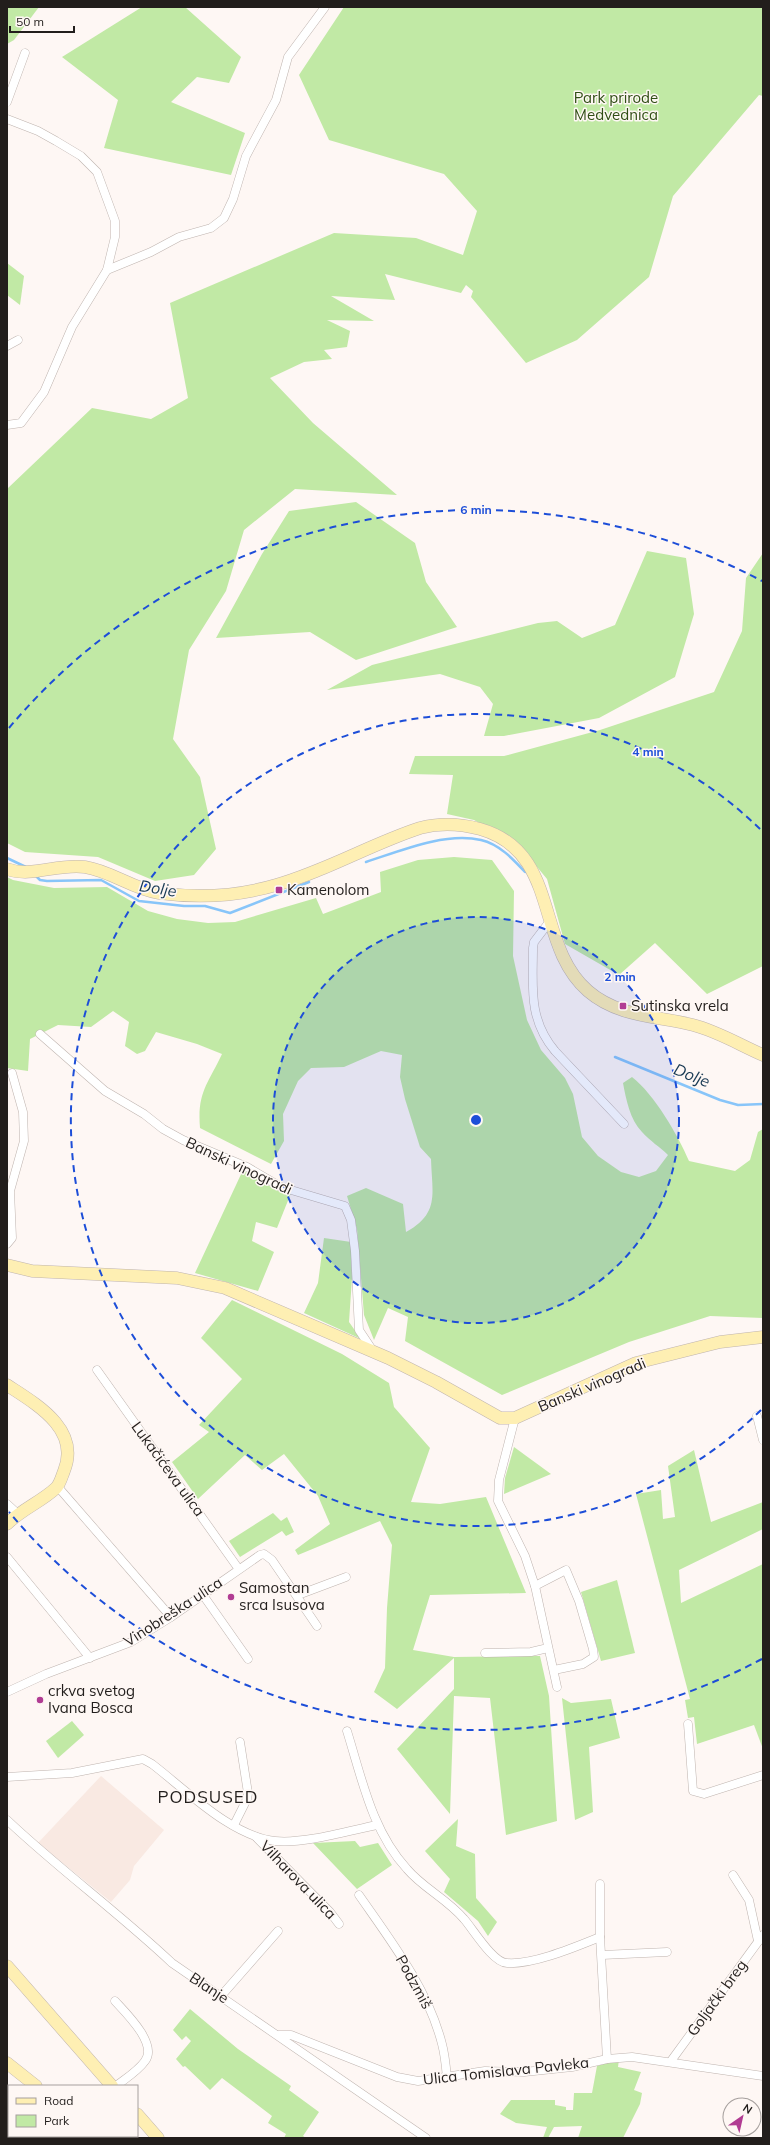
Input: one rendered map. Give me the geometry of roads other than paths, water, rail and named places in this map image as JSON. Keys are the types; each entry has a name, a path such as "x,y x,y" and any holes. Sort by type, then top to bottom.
{"street":[{"path":"108,270 151,252 179,237 211,228 224,218 234,198 246,156 276,100 288,57 325,7"},
{"path":"7,102 25,53"},
{"path":"7,119 38,131 80,156 97,172 116,221 115,237 108,270 72,327 44,392 21,423 7,425"},
{"path":"7,346 18,340"},
{"path":"7,869 24,873 66,866 85,867 110,874 136,886 157,893 204,895 235,893 277,885 420,828 434,825 461,825 494,834 518,850 532,869 563,957 575,978 588,991 604,1002 632,1013 706,1029 763,1055"},
{"path":"550,921 534,942 533,948 533,998 538,1024 545,1040 624,1124"},
{"name":"Banski vinogradi","path":"40,1034 105,1091 127,1106 144,1114 169,1133 247,1167 281,1187 345,1206 351,1220 355,1251 358,1285 359,1330 373,1351"},
{"path":"7,1244 12,1238 10,1192 24,1142 22,1112 12,1073"},
{"path":"7,1265 32,1271 177,1278 225,1288 373,1351 436,1382 500,1418 515,1418 499,1480 498,1500 525,1556 535,1586 557,1687"},
{"name":"Banski vinogradi","path":"515,1418 636,1363 720,1342 763,1337"},
{"name":"Lukačićeva ulica","path":"97,1370 238,1568"},
{"path":"7,1385 40,1407 56,1420 68,1451 66,1466 58,1487 18,1514 7,1524"},
{"path":"757,1416 763,1440"},
{"path":"58,1487 171,1617"},
{"path":"7,1504 18,1514"},
{"name":"Vinobreška ulica","path":"8,1690 46,1674 126,1645 171,1617 238,1568 255,1557 264,1554 272,1560 298,1595 317,1626"},
{"path":"7,1557 90,1658"},
{"path":"535,1586 566,1570 578,1601 593,1649 594,1657 583,1664 554,1670"},
{"path":"298,1595 346,1577"},
{"path":"202,1595 248,1659"},
{"path":"485,1653 531,1652 548,1648"},
{"path":"688,1724 693,1791 704,1794 763,1775"},
{"path":"347,1731 377,1825 396,1856 418,1881 444,1900 463,1917 495,1958 506,1964 545,1957 600,1936"},
{"path":"234,1825 247,1799 248,1793 240,1742"},
{"path":"7,1777 72,1773 143,1759 152,1764 209,1809 256,1837 276,1841 312,1838 377,1825"},
{"name":"Blanje","path":"7,1820 43,1853 140,1933 172,1963 426,2138"},
{"name":"Vilharova ulica","path":"256,1837 340,1924"},
{"path":"733,1875 749,1900 761,1938"},
{"path":"600,1884 600,1936 607,2059"},
{"name":"Podzmiš","path":"359,1895 396,1949 422,1992 443,2045 447,2078"},
{"path":"221,1996 278,1931"},
{"name":"Goljački breg","path":"671,2061 761,1938"},
{"path":"602,1955 667,1952"},
{"path":"7,1966 111,2085"},
{"path":"115,2001 139,2030 148,2046 148,2053 145,2061 117,2085"},
{"name":"Ulica Tomislava Pavleka","path":"279,2036 291,2035 397,2077 418,2081 447,2078 485,2071 524,2072 572,2067 607,2059 632,2057 671,2061 763,2076"},
{"path":"7,2063 35,2085"},
{"path":"138,2115 158,2138"}],"waterway":[{"name":"Dolje","path":"366,862 422,844 467,838 488,842 500,848 525,872"},
{"name":"Dolje","path":"7,858 28,868"},
{"name":"Dolje","path":"36,876 40,880 47,881 101,880 139,901 184,906 205,906 230,913 309,882"},
{"name":"Dolje","path":"615,1057 720,1100 738,1105 763,1104"}],"place":[{"name":"Kamenolom","path":"279,890"},
{"name":"Sutinska vrela","path":"623,1006"},
{"name":"Samostan srca Isusova","path":"231,1597"},
{"name":"crkva svetog Ivana Bosca","path":"40,1700"}],"district":[{"name":"PODSUSED","path":"208,1797"}],"park label":[{"name":"Park prirode Medvednica","path":"616,106"}]}
